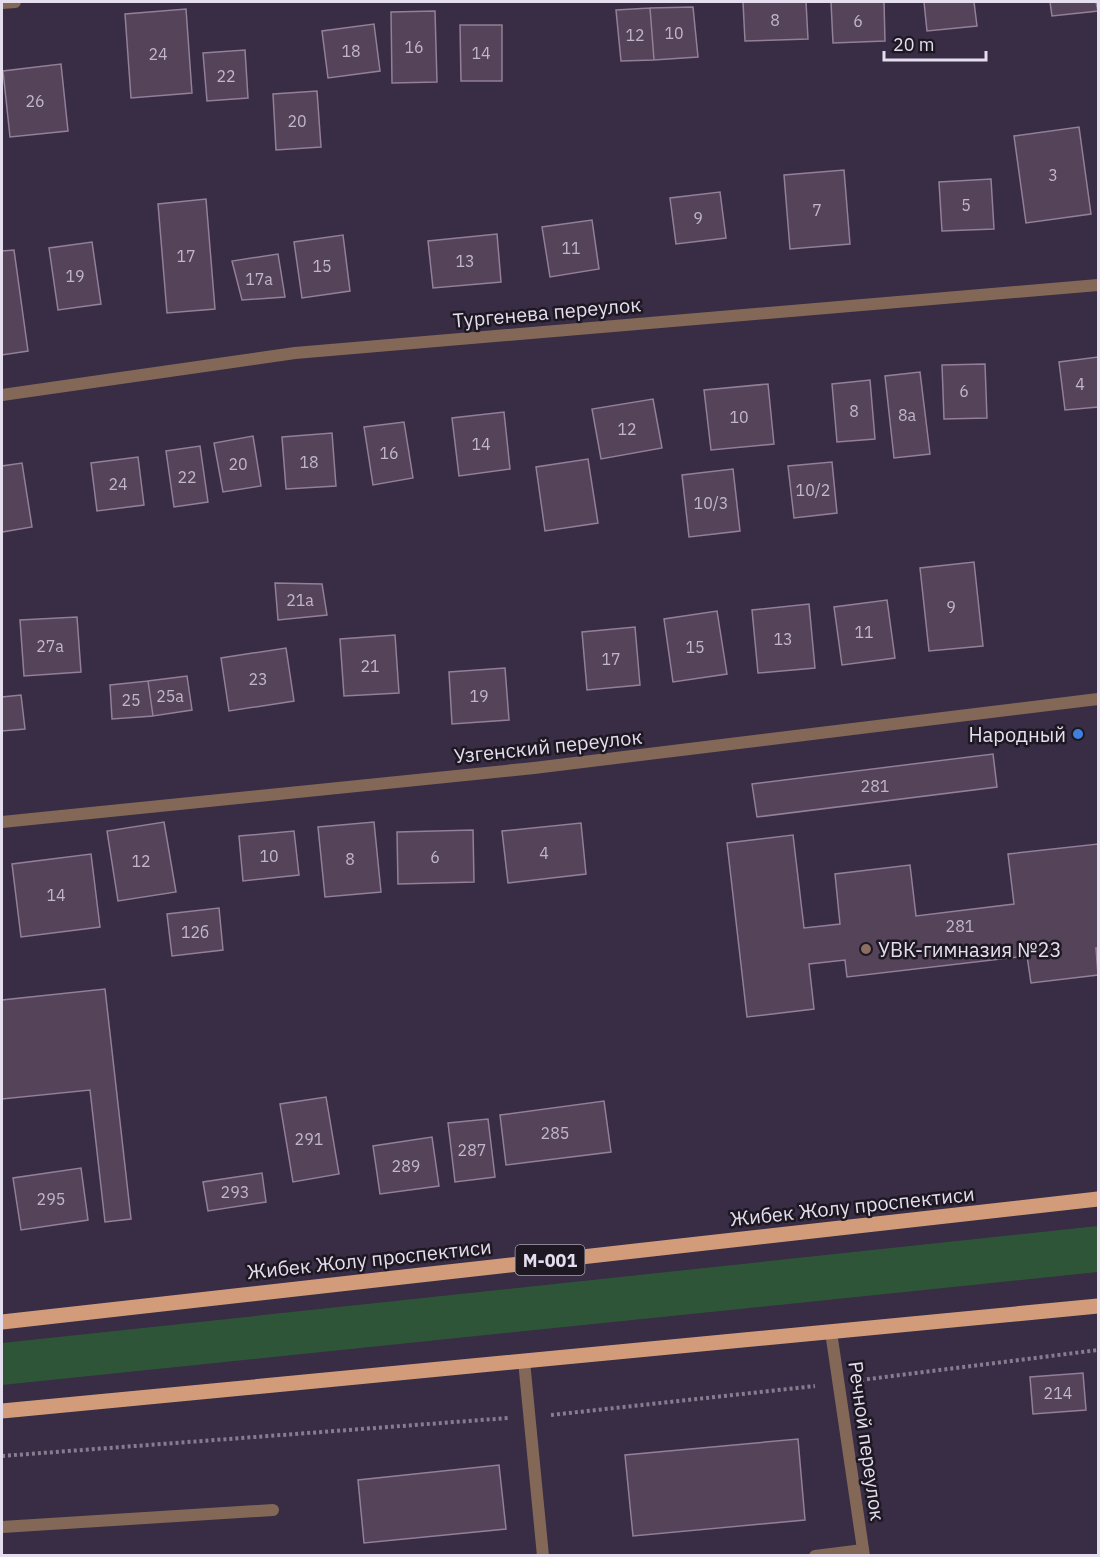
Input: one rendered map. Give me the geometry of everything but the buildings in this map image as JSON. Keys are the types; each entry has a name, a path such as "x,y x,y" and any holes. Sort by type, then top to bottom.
{"main road":[{"name":"Жибек Жолу проспектиси","path":"2,1322 1098,1199"},
{"path":"2,1411 1098,1306"}],"street":[{"path":"2,3 15,2"},
{"name":"Тургенева переулок","path":"2,395 295,353 1098,285"},
{"name":"Узгенский переулок","path":"2,822 534,768 1098,699"},
{"name":"Речной переулок","path":"831,1332 864,1553"},
{"path":"524,1361 543,1556"},
{"path":"2,1527 273,1510"},
{"path":"815,1556 864,1553"}],"green space":[{"path":"1098,1226 1098,1272 2,1385 2,1343"}],"place":[{"name":"Народный","path":"1078,734"},
{"name":"УВК-гимназия №23","path":"866,949"}]}
